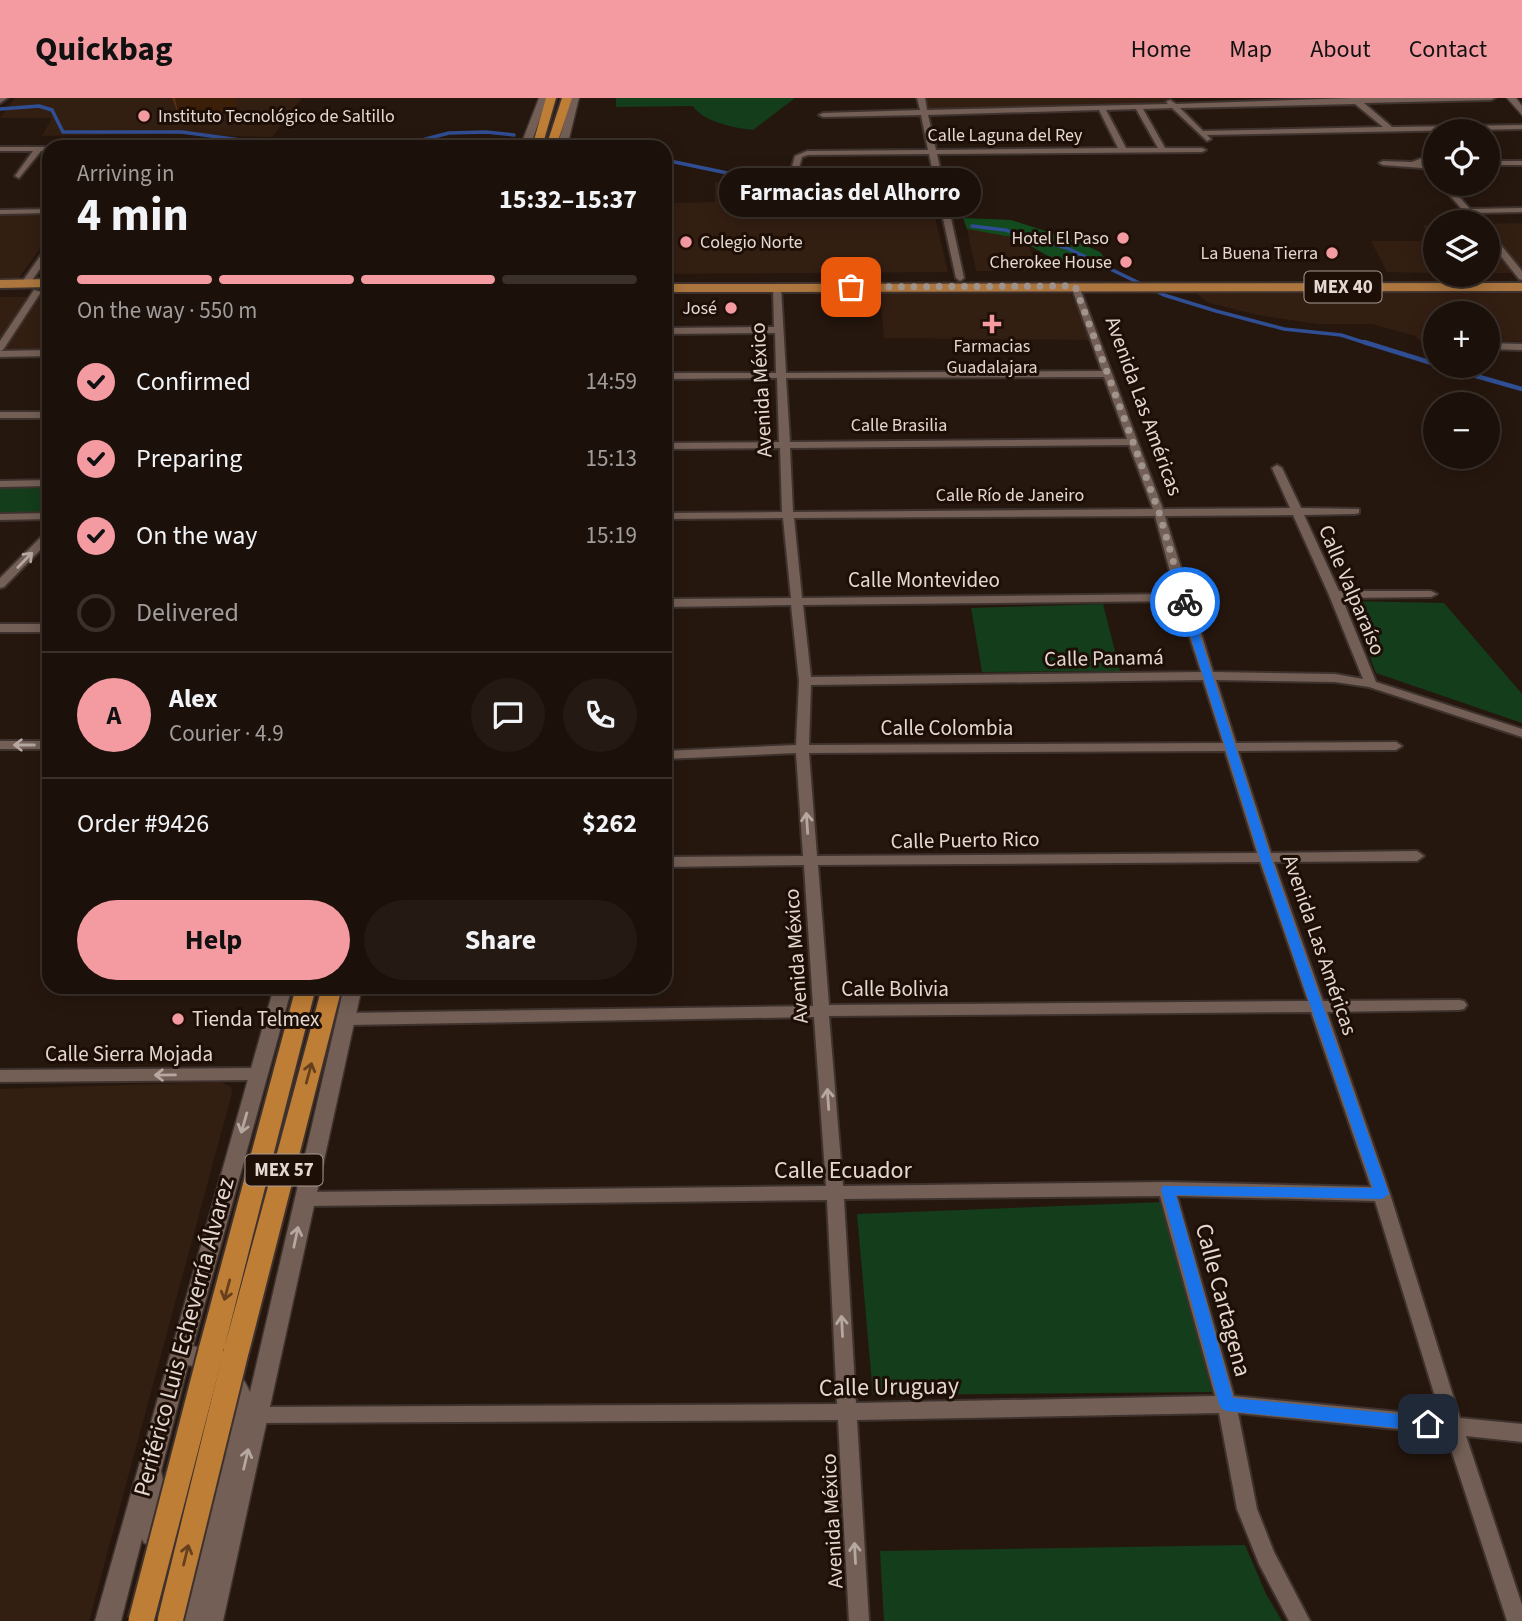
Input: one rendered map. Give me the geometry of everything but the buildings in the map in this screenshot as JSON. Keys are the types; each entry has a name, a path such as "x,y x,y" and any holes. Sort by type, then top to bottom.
{"highway":[{"path":"539,140 551,98"},
{"path":"553,140 567,98"},
{"name":"Periférico Luis Echeverría Álvarez","path":"170,1621 224,1352 304,994"},
{"name":"Periférico Luis Echeverría Álvarez","path":"141,1621 330,994"}],"main road":[{"name":"MEX 40","path":"672,280 1522,277"},
{"path":"0,284 42,283"},
{"name":"MEX 40","path":"672,288 1522,288"},
{"path":"0,292 42,292"}],"street":[{"path":"528,140 543,98"},
{"path":"564,140 575,98"},
{"path":"921,98 960,278"},
{"path":"1167,98 1209,141"},
{"path":"823,115 1491,98"},
{"path":"1510,98 1522,112"},
{"path":"1355,100 1390,129"},
{"path":"1138,106 1162,149"},
{"path":"1101,107 1122,150"},
{"path":"1202,133 1522,127"},
{"path":"0,149 39,149"},
{"path":"19,176 39,149"},
{"name":"Calle Laguna del Rey","path":"791,184 800,155 807,153 1202,150"},
{"path":"1383,163 1423,166"},
{"path":"1500,163 1522,163"},
{"path":"1455,196 1467,210"},
{"path":"1500,210 1522,210"},
{"path":"0,212 42,211"},
{"path":"1500,250 1522,277"},
{"path":"24,284 42,260"},
{"name":"Avenida Las Américas","path":"1075,286 1159,512 1230,748 1382,1194 1453,1426 1517,1621"},
{"name":"Avenida México","path":"777,288 788,514 805,681 802,749 835,1195 859,1621"},
{"path":"0,348 42,293"},
{"path":"672,331 778,330"},
{"path":"1500,346 1522,347"},
{"path":"0,354 42,354"},
{"path":"672,376 1109,374"},
{"path":"0,415 42,415"},
{"name":"Calle Brasilia","path":"672,446 1133,442"},
{"name":"Calle Valparaíso","path":"1277,468 1335,595 1371,684"},
{"path":"0,484 42,483"},
{"name":"Calle Río de Janeiro","path":"672,516 1355,511"},
{"path":"0,517 42,516"},
{"path":"0,585 42,542"},
{"path":"1335,595 1431,594"},
{"name":"Calle Montevideo","path":"672,603 1183,597"},
{"path":"0,628 42,628"},
{"name":"Calle Panamá","path":"805,681 1314,677 1371,684 1522,733"},
{"path":"0,745 42,745"},
{"name":"Calle Colombia","path":"672,755 802,749 1396,746"},
{"name":"Calle Puerto Rico","path":"672,862 1417,856"},
{"path":"108,1621 281,994"},
{"path":"210,1621 351,994"},
{"name":"Calle Bolivia","path":"346,1019 1459,1005"},
{"name":"Calle Sierra Mojada","path":"0,1076 258,1074"},
{"name":"Calle Ecuador","path":"304,1199 835,1195 1167,1189 1382,1194"},
{"name":"Calle Cartagena","path":"1167,1189 1227,1404 1247,1509 1266,1557 1300,1621"},
{"path":"180,1353 201,1358 223,1370 240,1391 241,1405 194,1621"},
{"name":"Calle Uruguay","path":"256,1415 847,1412 1227,1404 1522,1433"},
{"path":"134,1621 156,1519 156,1488 148,1470"}],"shaded area":[{"name":"Instituto Tecnológico de Saltillo","path":"15,98 302,98 272,137 162,134 42,136 52,118 0,118"},
{"path":"922,98 1167,98 1174,105 924,113"},
{"path":"715,182 747,183 749,194 791,195 796,191 818,194 819,188 880,201 931,200 948,272 672,274 672,203 715,202"},
{"path":"42,214 42,246 18,279 0,279 0,215"},
{"path":"1522,223 1522,273 1500,273 1500,224"},
{"path":"967,229 995,232 1028,244 1039,271 976,271"},
{"path":"1371,241 1423,241 1423,273 1387,272"},
{"path":"1069,289 1091,340 884,338 880,290"},
{"path":"1194,292 1522,293 1522,341 1500,341 1500,301 1423,301 1423,341 1415,336 1372,324 1317,324 1258,315 1209,303"},
{"path":"0,297 42,297 42,348 0,349"},
{"path":"220,1082 231,1087 232,1093 89,1621 0,1621 0,1089"}],"green space":[{"path":"616,98 795,98 753,130 712,120 693,106 616,107"},
{"path":"963,218 1011,220 1076,241 1100,252 1115,271 1067,267 1017,238 967,229"},
{"path":"0,488 42,488 42,512 0,513"},
{"path":"1349,601 1444,603 1522,694 1522,723 1376,673"},
{"path":"1103,604 1120,671 982,672 971,608"},
{"path":"1164,1202 1212,1392 873,1395 857,1214"},
{"path":"1245,1545 1266,1594 1282,1621 884,1621 880,1551"}],"waterway":[{"path":"0,109 39,106 52,110 63,132 182,132 240,140"},
{"path":"422,140 449,133 486,132 514,135"},
{"path":"672,161 756,179 797,193"},
{"path":"972,226 1005,230 1067,248 1164,295 1216,311 1284,329 1341,335 1369,344"},
{"path":"1364,342 1423,360"},
{"path":"1483,378 1522,389"}],"way so far":[{"path":"851,287 1075,286 1159,512 1185,602"}],"place":[{"name":"Instituto Tecnológico de Saltillo","path":"144,116"},
{"name":"Hotel El Paso","path":"1123,238"},
{"name":"Colegio Norte","path":"686,242"},
{"name":"La Buena Tierra","path":"1332,253"},
{"name":"Cherokee House","path":"1126,262"},
{"name":"Farmacias del Alhorro","path":"851,287"},
{"name":"José","path":"731,308"},
{"name":"Farmacias Guadalajara","path":"992,324"},
{"name":"Tienda Telmex","path":"178,1019"}],"route":[{"path":"1185,602 1266,858 1382,1194 1167,1189 1227,1404 1428,1424"}]}
